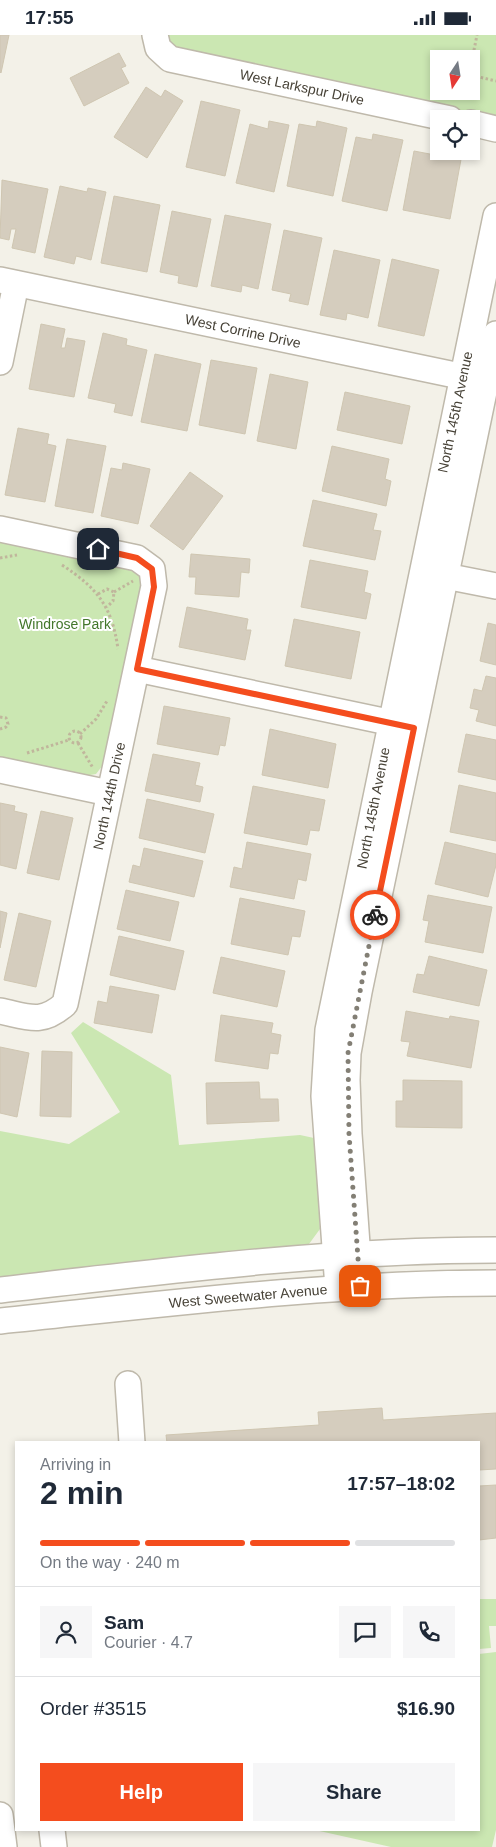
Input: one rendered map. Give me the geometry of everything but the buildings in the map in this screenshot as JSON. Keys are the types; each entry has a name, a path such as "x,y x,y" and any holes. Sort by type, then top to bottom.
{"street":[{"name":"West Larkspur Drive","path":"157,41 170,59 430,115"},
{"path":"480,125 496,129"},
{"name":"North 145th Avenue","path":"347,1257 348,1053 446,576 496,216"},
{"path":"0,362 8,282"},
{"name":"West Corrine Drive","path":"8,282 474,379"},
{"name":"North 145th Avenue","path":"349,1287 347,1257 324,1096 328,1030 422,571 474,379 496,334"},
{"name":"North 144th Drive","path":"0,529 137,558 152,569 154,587 127,663 65,1004 51,1016 35,1019 0,1011"},
{"path":"422,571 496,586"},
{"path":"127,663 414,728"},
{"path":"0,771 104,784"},
{"path":"0,1290 230,1265 496,1250"},
{"name":"West Sweetwater Avenue","path":"0,1321 349,1287 496,1283"},
{"path":"128,1384 132,1441"},
{"path":"0,1815 4,1847"},
{"path":"52,1831 54,1847"}],"path":[{"path":"474,50 478,35"},
{"path":"480,77 496,81"},
{"path":"0,557 20,555"},
{"path":"55,563 75,574 98,594 107,607 115,625 127,663"},
{"path":"98,594 107,589 114,592 113,601 107,607"},
{"path":"69,740 68,736 72,732 80,733 96,719 109,698"},
{"path":"0,717 6,718 8,724 0,729"},
{"path":"78,743 81,740 80,733"},
{"path":"69,740 74,744 78,743"},
{"path":"24,753 38,751 69,740"},
{"path":"78,743 104,784"}],"green space":[{"path":"160,35 496,35 496,120 480,117 480,110 449,110 168,50"},
{"name":"Windrose Park","path":"0,542 127,569 138,574 142,582 103,765 96,774 84,776 0,758"},
{"path":"83,1022 171,1075 179,1145 300,1135 314,1138 320,1229 309,1244 0,1282 0,1131 69,1144 120,1112 71,1033"},
{"path":"480,1599 496,1599 496,1626 489,1626 491,1648 480,1649"},
{"path":"496,1652 496,1830 492,1847 391,1847 319,1831 480,1831 480,1654"}],"way so far":[{"path":"360,1286 349,1134 348,1053 375,915"}],"route":[{"path":"98,549 137,558 152,569 154,587 137,669 414,728 375,915"}]}
